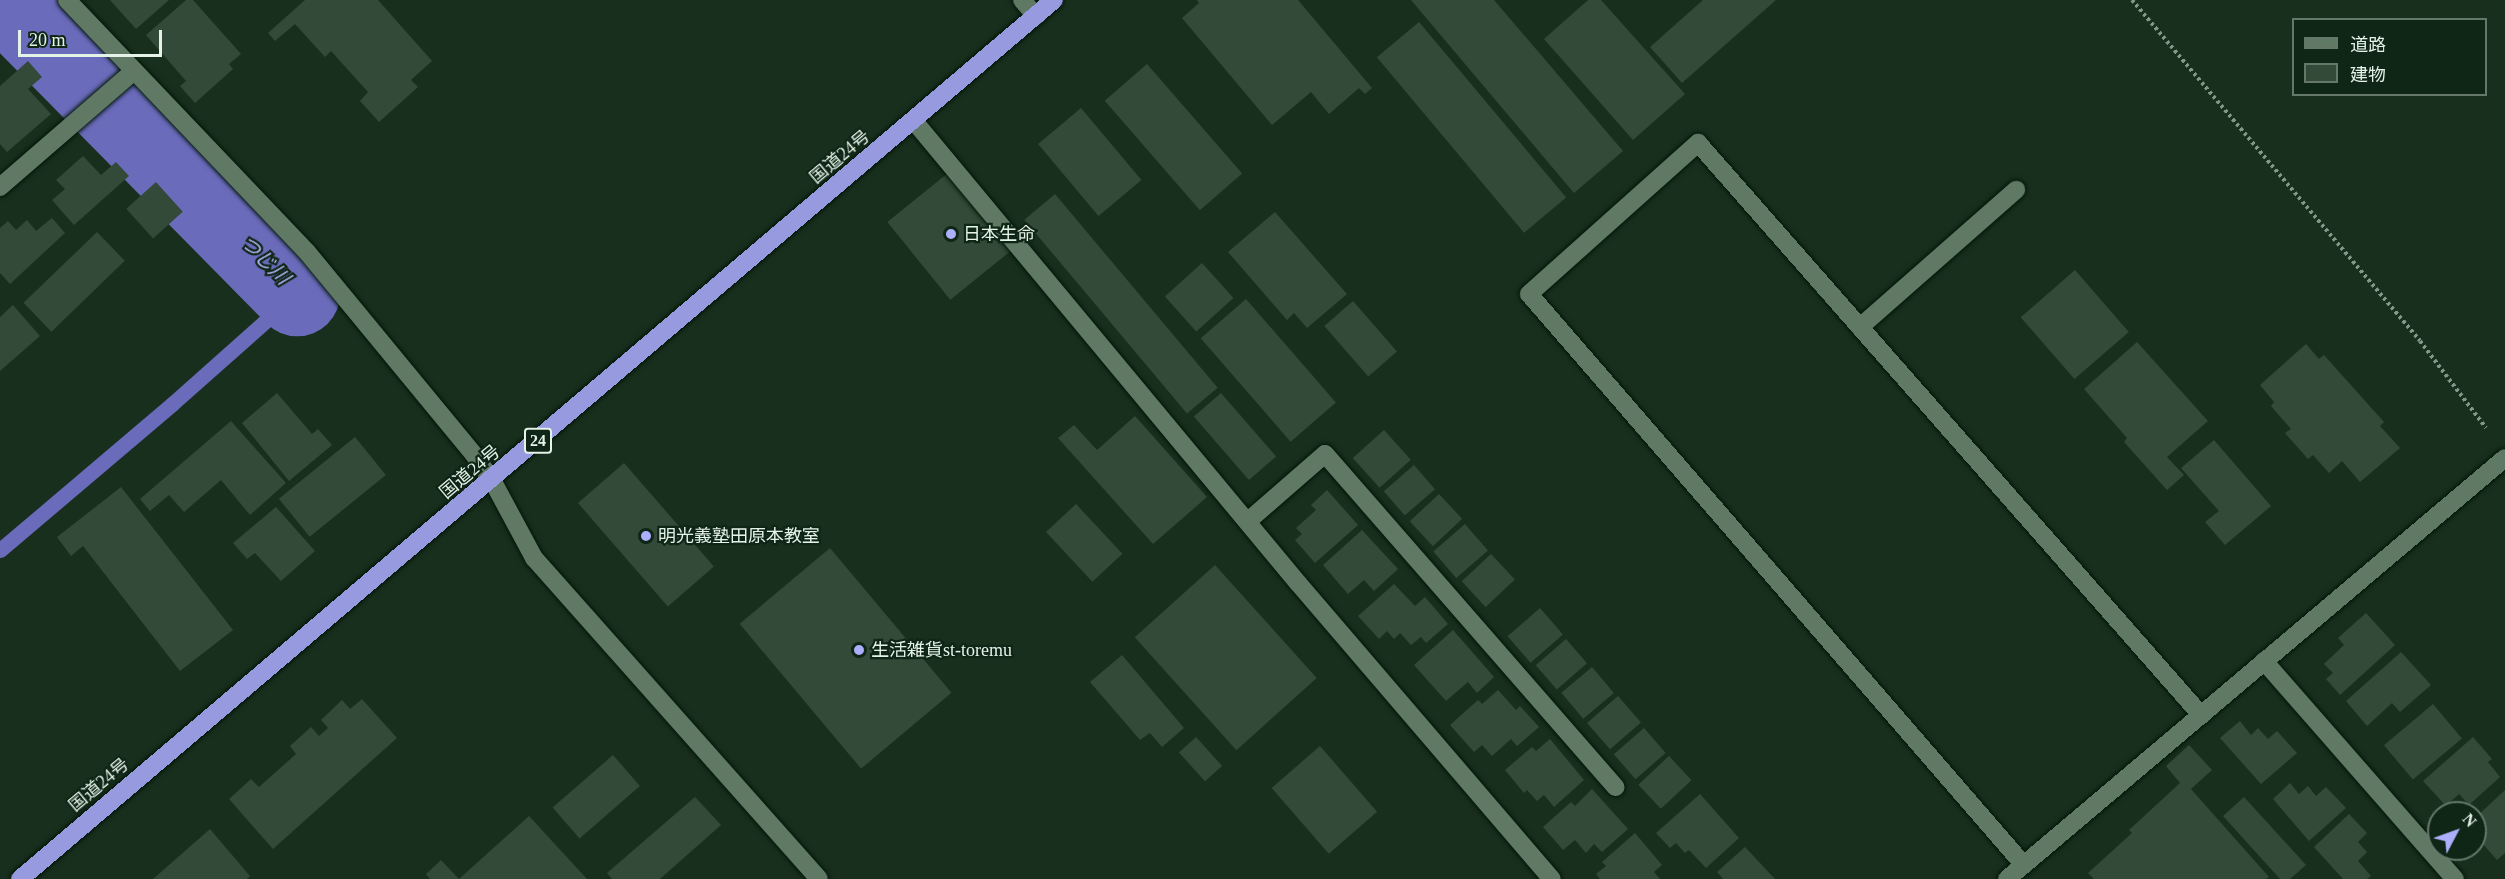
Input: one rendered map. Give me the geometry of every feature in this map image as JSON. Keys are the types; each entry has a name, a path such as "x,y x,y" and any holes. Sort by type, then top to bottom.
{"highway":[{"name":"国道24号","path":"20,879 1054,0"}],"street":[{"path":"67,0 308,252 492,480 534,558 819,879"},
{"path":"1022,0 1036,16"},
{"path":"0,188 134,71"},
{"path":"914,121 1248,521 1552,879"},
{"path":"2023,864 1529,294 1698,143 2201,715"},
{"path":"1860,327 2016,190"},
{"path":"1248,521 1325,454 1616,787"},
{"path":"2007,879 2505,458"},
{"path":"2264,661 2456,879"}],"path":[{"path":"2132,0 2420,341 2491,434"}],"building":[{"path":"110,0 169,0 136,29"},
{"path":"186,0 193,0 241,54 229,64 233,69 195,103 180,86 186,81 146,35"},
{"path":"305,0 378,0 432,61 411,80 418,87 379,122 360,101 368,92 331,51 325,57 295,24 275,41 268,33"},
{"path":"1197,0 1298,0 1372,88 1365,94 1359,88 1329,114 1311,92 1272,125 1182,18 1199,3"},
{"path":"1411,0 1494,0 1623,151 1574,193"},
{"path":"1588,0 1601,0 1685,94 1633,140 1544,39"},
{"path":"1703,0 1776,0 1682,83 1650,47"},
{"path":"1419,22 1566,197 1524,233 1377,57"},
{"path":"28,61 42,77 28,89 51,114 7,152 0,144 0,86"},
{"path":"1147,64 1242,173 1200,210 1105,101"},
{"path":"1081,108 1141,180 1099,216 1038,144"},
{"path":"83,156 101,175 116,162 129,176 74,225 52,200 65,189 56,180"},
{"path":"948,173 1011,251 950,300 887,222"},
{"path":"156,182 183,212 153,238 126,209"},
{"path":"1055,194 1218,388 1187,414 1024,220"},
{"path":"1275,212 1347,294 1307,328 1294,313 1287,320 1228,252"},
{"path":"52,218 65,233 10,284 0,273 0,228 8,221 16,230 27,220 36,231"},
{"path":"97,232 125,261 51,332 24,303"},
{"path":"1202,263 1233,298 1196,331 1165,296"},
{"path":"2075,270 2129,332 2074,379 2021,317"},
{"path":"1246,299 1336,402 1291,442 1201,338"},
{"path":"1353,301 1397,352 1368,376 1324,326"},
{"path":"13,305 40,336 0,371 0,317"},
{"path":"2137,342 2208,421 2167,457 2184,475 2167,490 2124,442 2127,438 2084,389"},
{"path":"2306,344 2319,359 2324,355 2384,422 2380,426 2400,448 2360,482 2342,461 2329,473 2313,455 2308,459 2285,433 2291,429 2271,406 2274,402 2260,385"},
{"path":"277,393 312,434 318,429 332,445 289,481 242,423"},
{"path":"1221,393 1276,456 1249,480 1194,417"},
{"path":"1135,416 1207,497 1153,544 1058,438 1074,425 1097,450"},
{"path":"231,421 286,483 250,515 221,480 184,512 169,495 150,511 140,499"},
{"path":"1384,430 1411,460 1380,488 1353,458"},
{"path":"355,437 386,475 310,537 279,499"},
{"path":"2214,440 2271,506 2225,545 2205,522 2219,511 2181,468"},
{"name":"明光義塾田原本教室","path":"624,463 714,566 668,606 578,503"},
{"path":"1414,465 1435,489 1405,515 1384,491"},
{"path":"121,487 233,630 180,671 83,546 71,556 57,537"},
{"path":"1327,490 1358,525 1315,563 1295,540 1302,534 1296,528 1316,510 1311,505"},
{"path":"1439,494 1462,519 1433,546 1410,521"},
{"path":"1076,504 1122,554 1092,582 1046,532"},
{"path":"276,507 315,551 281,581 255,553 247,559 233,543"},
{"path":"1465,524 1488,550 1456,578 1433,552"},
{"path":"1362,530 1398,569 1374,591 1364,580 1348,594 1323,565"},
{"path":"830,548 951,693 861,769 740,624"},
{"path":"1491,554 1515,580 1486,607 1462,581"},
{"path":"1215,565 1317,678 1236,750 1135,637"},
{"path":"1394,584 1415,606 1425,597 1448,624 1426,643 1421,637 1411,645 1400,633 1394,639 1387,631 1379,639 1358,616"},
{"path":"1540,608 1563,634 1531,663 1508,636"},
{"path":"2366,613 2395,645 2340,695 2326,679 2333,673 2324,664 2344,645 2338,638"},
{"path":"1453,630 1494,677 1477,693 1468,682 1446,701 1414,665"},
{"path":"1566,639 1587,663 1557,689 1536,665"},
{"path":"2401,652 2431,685 2400,712 2392,703 2367,726 2346,701"},
{"path":"1122,655 1184,728 1162,747 1150,733 1140,740 1090,682"},
{"path":"1592,667 1614,693 1583,719 1561,693"},
{"path":"1498,690 1516,710 1520,706 1539,727 1517,746 1511,739 1492,756 1482,745 1474,752 1450,725 1478,700 1482,704"},
{"path":"1618,696 1641,722 1610,749 1587,723"},
{"path":"362,699 397,738 273,849 229,799 251,779 259,787 296,754 290,746 311,727 319,736 328,728 321,720 342,700 350,709"},
{"path":"2433,704 2462,738 2413,780 2384,745"},
{"path":"2240,721 2251,735 2258,728 2268,739 2277,731 2297,753 2261,784 2220,738"},
{"path":"1644,728 1666,753 1635,779 1614,754"},
{"path":"1196,737 1222,766 1205,781 1179,752"},
{"path":"2473,737 2492,759 2488,762 2500,777 2473,801 2465,801 2459,794 2451,801 2441,801 2423,781"},
{"path":"1550,739 1584,780 1554,807 1544,795 1537,801 1527,790 1524,793 1505,770 1532,747 1536,751"},
{"path":"2189,745 2212,770 2191,789 2269,877 2266,879 2094,879 2088,873 2132,833 2129,830 2180,783 2166,766"},
{"path":"1320,746 1377,812 1329,854 1272,788"},
{"path":"613,755 640,786 580,838 553,807"},
{"path":"1669,756 1692,780 1661,809 1638,785"},
{"path":"2290,783 2299,794 2308,786 2316,796 2326,787 2346,808 2309,841 2273,799"},
{"path":"1592,789 1628,829 1602,852 1594,844 1586,853 1575,840 1563,850 1543,827 1571,802 1575,806"},
{"path":"2505,790 2505,853 2497,860 2487,849 2487,807"},
{"path":"1700,794 1739,838 1706,868 1689,850 1685,853 1676,843 1670,848 1656,833"},
{"path":"695,797 721,825 660,879 612,879 607,873"},
{"path":"2244,797 2306,865 2290,879 2280,879 2223,816"},
{"path":"2349,814 2367,833 2358,842 2367,852 2358,861 2371,876 2367,879 2343,879 2314,847"},
{"path":"529,816 587,879 459,879"},
{"path":"210,829 250,876 247,879 153,879"},
{"path":"1635,833 1662,865 1654,872 1660,879 1600,879 1596,874 1606,866 1602,862"},
{"path":"1745,847 1775,879 1723,879 1717,872"},
{"path":"441,860 459,879 430,879 426,874"}],"waterway":[{"name":"つじ川","path":"8,0 297,293"},
{"name":"つじ川","path":"0,550 172,404 297,293"}],"place":[{"name":"日本生命","path":"951,234"},
{"name":"明光義塾田原本教室","path":"646,536"},
{"name":"生活雑貨st-toremu","path":"859,650"}]}
